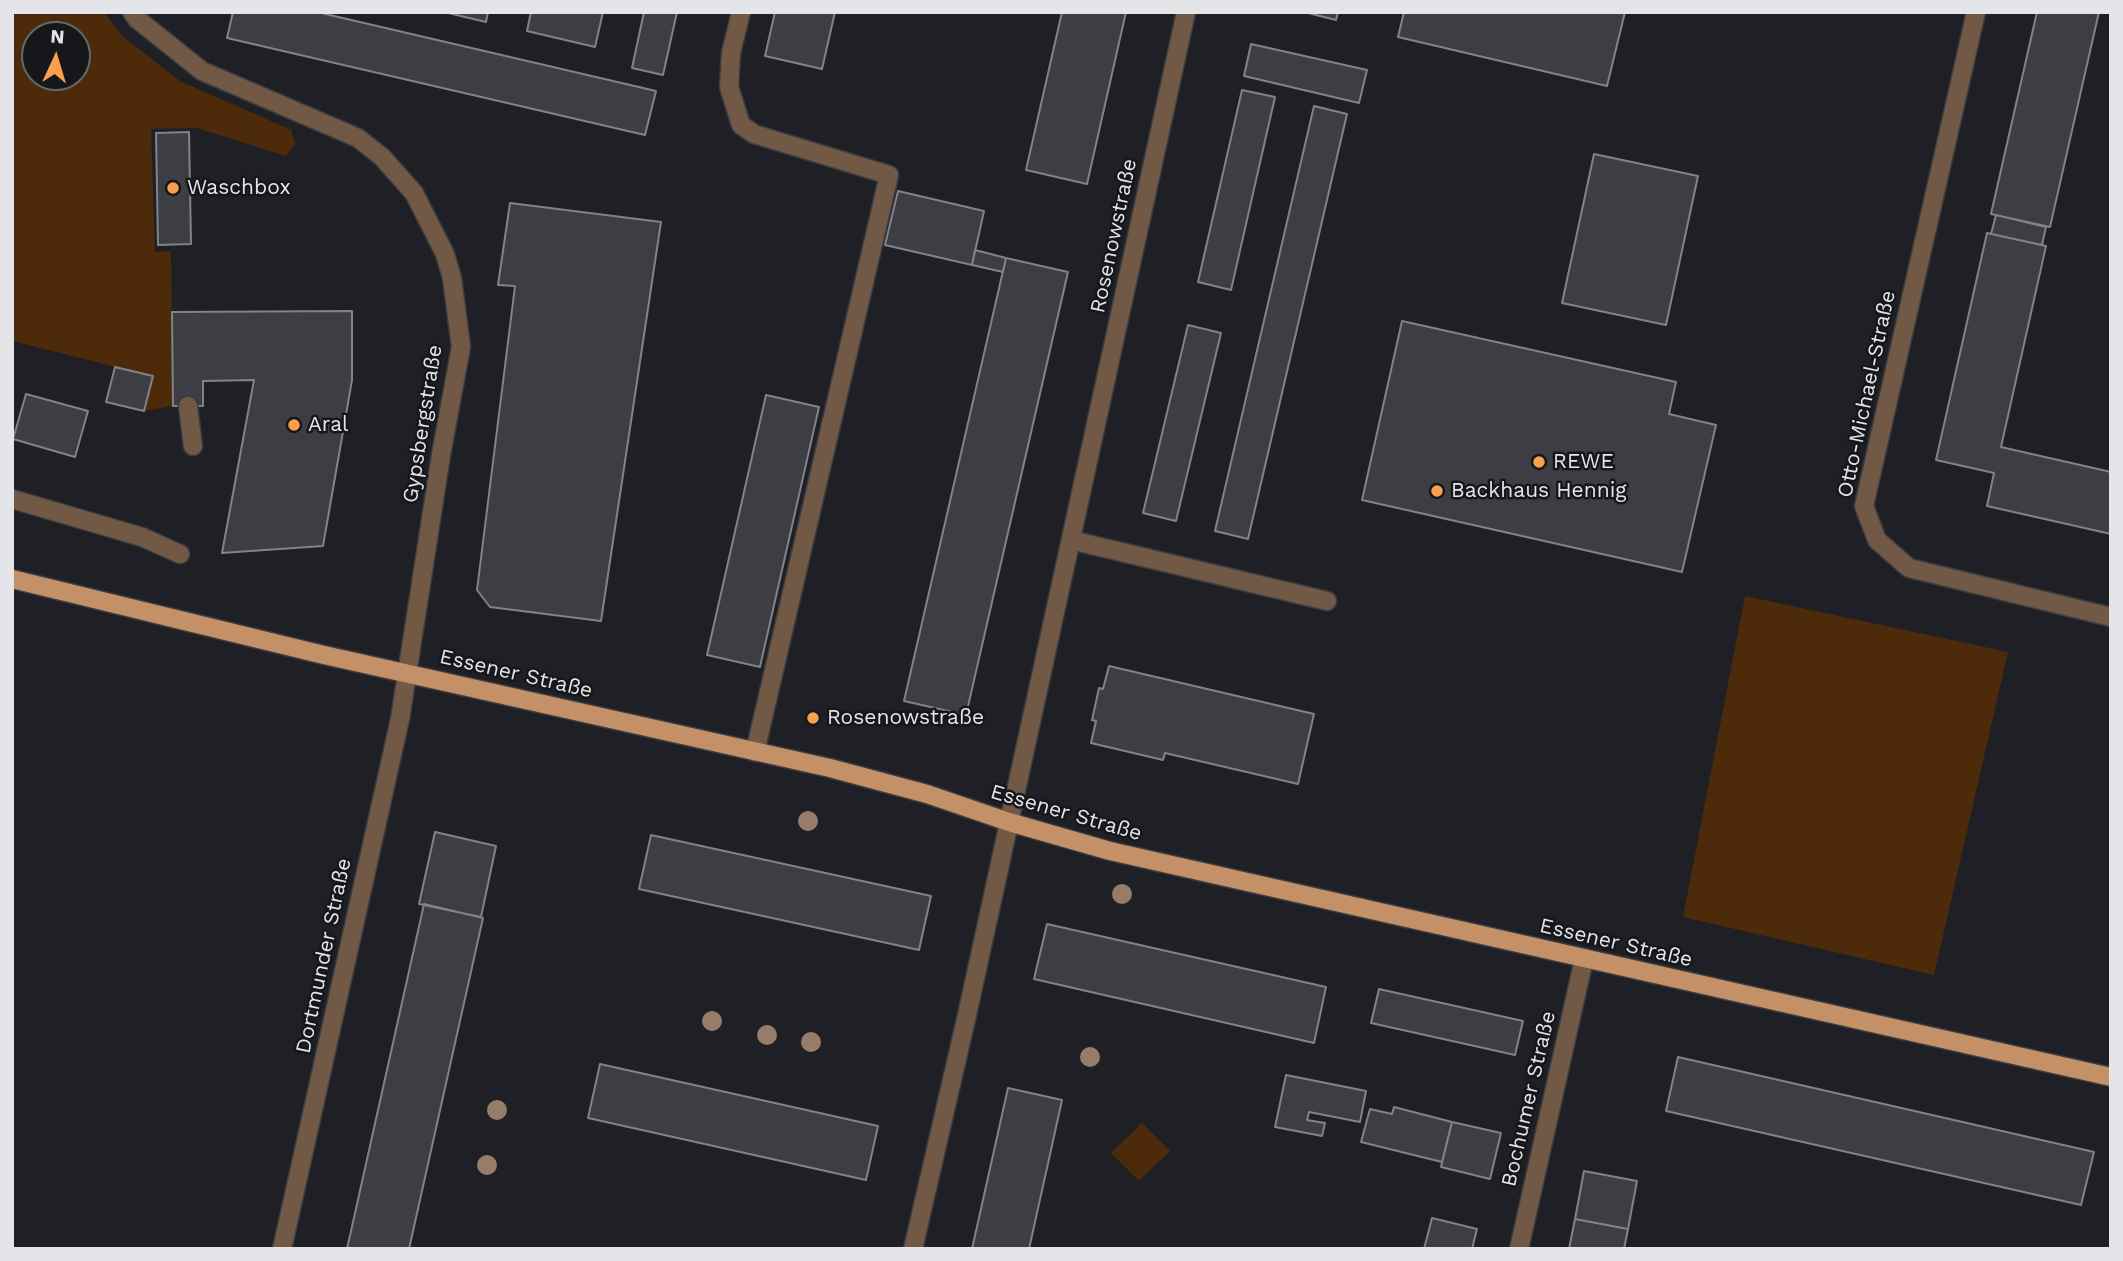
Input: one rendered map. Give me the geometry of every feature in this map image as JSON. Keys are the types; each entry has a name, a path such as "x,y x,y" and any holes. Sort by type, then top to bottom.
{"main road":[{"name":"Essener Straße","path":"12,579 166,618 830,768 927,794 1009,822 1110,851 2111,1077"}],"street":[{"name":"Gypsbergstraße","path":"132,12 137,19 202,71 358,138 382,157 414,193 445,254 452,278 461,347 407,673"},
{"path":"741,12 731,53 729,87 741,125 754,134 889,175 755,752"},
{"name":"Rosenowstraße","path":"913,1249 967,1015 1186,12"},
{"name":"Otto-Michael-Straße","path":"1976,12 1864,506 1877,540 1909,568 2111,617"},
{"path":"188,406 192,446"},
{"path":"12,499 142,537 180,554"},
{"path":"1071,540 1326,601"},
{"name":"Dortmunder Straße","path":"282,1249 400,719 407,673"},
{"name":"Bochumer Straße","path":"1519,1249 1584,959"}],"shaded area":[{"path":"12,12 104,12 122,36 180,81 291,130 295,144 286,156 197,128 151,129 155,252 171,251 173,406 144,411 152,376 12,341"},
{"path":"1745,596 2008,652 1934,975 1683,917"},
{"path":"1142,1123 1170,1151 1139,1181 1111,1153"}],"building":[{"path":"233,12 317,12 656,91 645,135 227,38"},
{"path":"444,12 488,12 486,22"},
{"path":"531,12 603,12 595,47 527,31"},
{"path":"644,12 677,12 663,75 632,68"},
{"path":"775,12 835,12 822,69 765,56"},
{"path":"1062,12 1126,12 1087,184 1026,170"},
{"path":"1304,12 1338,12 1336,20"},
{"path":"1404,12 1625,12 1607,86 1398,37"},
{"path":"2037,12 2099,12 2050,227 1991,214"},
{"path":"1251,44 1367,70 1359,103 1244,76"},
{"path":"1242,90 1275,97 1231,290 1198,282"},
{"path":"1314,106 1347,114 1248,539 1215,531"},
{"name":"Waschbox","path":"189,132 191,244 158,245 156,133"},
{"path":"1594,154 1698,176 1666,325 1562,303"},
{"path":"898,191 984,211 972,265 885,245"},
{"path":"510,203 661,222 601,621 490,607 477,590 515,286 498,285"},
{"path":"1996,215 2046,227 2042,245 1991,234"},
{"path":"1987,233 2046,246 2001,447 2111,472 2111,534 1987,506 1994,473 1936,460"},
{"path":"975,250 1006,258 1003,272 972,265"},
{"path":"1006,258 1068,272 966,715 904,701"},
{"name":"Aral","path":"352,311 352,380 323,546 222,553 254,380 203,381 203,406 173,406 172,312"},
{"name":"REWE","path":"1402,321 1676,382 1669,414 1716,425 1682,572 1362,500"},
{"path":"1188,325 1221,333 1176,521 1143,513"},
{"path":"115,367 153,376 144,411 106,402"},
{"path":"26,394 88,411 75,457 13,439"},
{"path":"766,395 819,407 760,667 707,655"},
{"path":"1109,666 1314,714 1298,784 1165,753 1163,760 1091,743 1096,721 1092,720 1099,688 1103,689"},
{"path":"435,832 496,846 481,917 419,904"},
{"path":"651,835 931,896 919,950 639,889"},
{"path":"424,904 483,918 409,1249 347,1249"},
{"path":"1047,924 1326,987 1314,1043 1034,979"},
{"path":"1379,989 1523,1021 1515,1055 1371,1023"},
{"path":"1678,1057 2094,1152 2081,1205 1666,1111"},
{"path":"600,1064 878,1126 866,1180 588,1118"},
{"path":"1286,1075 1366,1091 1360,1122 1309,1112 1307,1120 1325,1123 1322,1136 1275,1127"},
{"path":"1008,1088 1062,1100 1029,1249 972,1249"},
{"path":"1394,1107 1452,1122 1442,1162 1361,1142 1370,1109 1392,1114"},
{"path":"1452,1122 1501,1133 1490,1179 1441,1167"},
{"path":"1584,1171 1637,1181 1628,1229 1575,1219"},
{"path":"1432,1218 1477,1229 1472,1249 1424,1249"},
{"path":"1575,1219 1628,1229 1624,1249 1569,1249"}],"place":[{"name":"Waschbox","path":"173,188"},
{"name":"Aral","path":"294,425"},
{"name":"REWE","path":"1539,462"},
{"name":"Backhaus Hennig","path":"1437,491"},
{"name":"Rosenowstraße","path":"813,718"}]}
